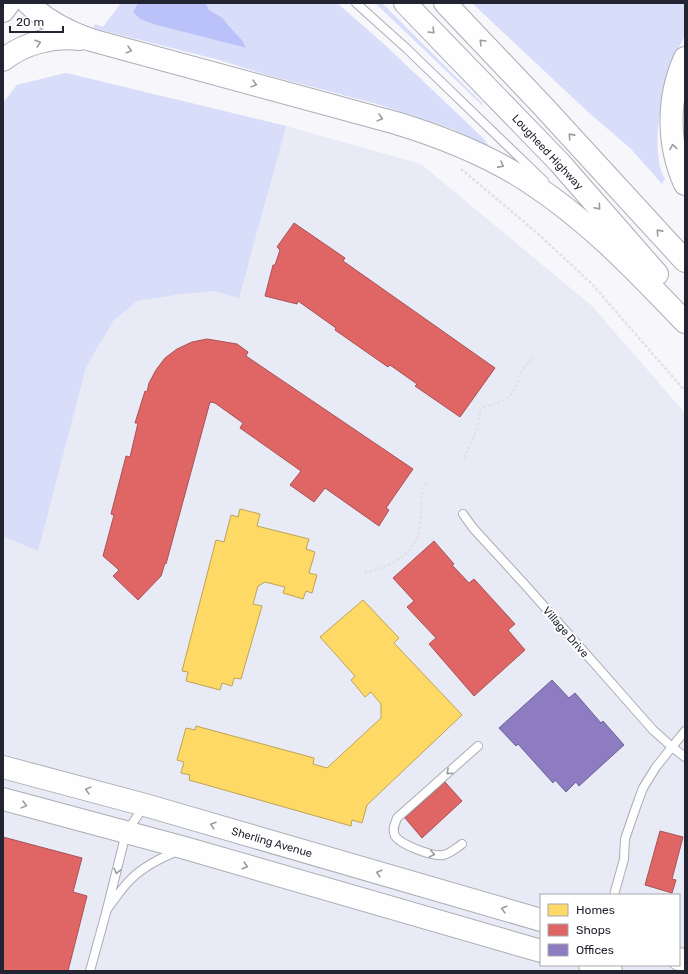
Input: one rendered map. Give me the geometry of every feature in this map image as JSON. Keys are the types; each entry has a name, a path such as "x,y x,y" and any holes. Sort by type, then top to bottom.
{"main road":[{"path":"3,11 9,3"},
{"path":"28,3 48,20 60,27 91,40 396,122 473,151 528,181 588,226 641,276 685,322"},
{"name":"Lougheed Highway","path":"405,3 560,162 685,306"},
{"path":"445,3 541,104 685,261"},
{"path":"3,60 20,50 47,40 65,38 91,40"},
{"path":"685,58 677,79 671,111 671,126 675,156 685,184"},
{"name":"Sherling Avenue","path":"3,767 145,805 540,920"},
{"path":"3,799 184,848 540,951"},
{"path":"594,966 611,971"}],"lane":[{"path":"356,3 450,90 641,276"},
{"name":"Village Drive","path":"462,514 653,730 685,757"},
{"path":"614,894 624,859 625,839 643,788 656,767 685,731"},
{"path":"462,844 452,852 443,856 431,854 403,844 395,836 393,827 397,818 478,746"},
{"path":"90,971 126,833 145,805"},
{"path":"107,909 130,880 148,865 184,848"}],"path":[{"path":"460,168 536,232 592,284 685,391"},
{"path":"464,458 474,437 481,408 500,402 509,397 516,386 522,371 533,357"},
{"path":"364,573 391,565 402,557 412,546 419,534 422,488 428,482"}],"shaded area":[{"path":"121,3 138,3 133,12 140,19 156,25 245,48 242,40 223,18 209,10 206,3 337,3 385,45 483,138 490,147 450,128 377,104 267,75 219,60 93,28 95,24 103,27"},
{"path":"375,3 382,3 483,104 482,105"},
{"path":"472,3 685,3 685,34 671,65 660,116 658,152 660,167 665,179 662,184 631,149 588,112"},
{"path":"66,73 286,126 421,164 592,306 685,413 685,971 3,971 3,103 17,85"},
{"path":"66,73 286,126 239,298 214,291 137,301 113,321 86,367 38,551 3,536 3,103 17,85"}],"water":[{"path":"138,3 206,3 209,10 223,18 242,40 246,48 156,25 140,19 133,12"}],"building: Homes":[{"path":"240,509 260,514 257,526 309,539 306,549 315,552 309,573 317,575 312,593 306,591 303,599 283,593 285,587 265,582 258,586 253,604 262,606 241,679 234,678 232,686 222,683 220,690 186,681 188,672 182,671 216,540 224,542 231,515 238,517"},
{"path":"363,600 399,638 394,643 462,715 367,805 362,823 352,820 351,826 189,780 190,775 181,773 184,762 177,760 186,728 195,730 196,726 314,758 313,764 327,768 381,718 381,704 371,692 365,697 351,680 355,676 320,637"}],"building: Shops":[{"path":"294,223 345,258 343,261 495,368 460,417 415,386 417,384 390,365 388,367 335,330 336,328 298,301 297,304 265,296 273,265 275,265 280,250 277,247"},
{"path":"207,339 237,344 248,352 246,356 413,469 386,508 389,510 379,526 325,488 314,502 290,485 301,471 240,428 243,423 215,403 210,402 166,564 165,563 161,576 138,600 113,576 119,570 103,556 114,515 111,514 126,456 130,457 138,423 135,423 145,391 147,392 149,383 156,370 165,358 177,349 192,342"},
{"path":"434,541 454,564 452,565 469,583 474,579 515,624 508,630 525,650 474,696 429,644 436,638 407,607 414,601 393,578"},
{"path":"445,782 462,801 422,838 405,818"},
{"path":"660,831 683,837 672,879 676,880 672,893 645,885"},
{"path":"3,837 82,858 73,892 87,896 68,971 3,971"}],"building: Offices":[{"path":"552,680 569,698 575,693 601,723 603,721 624,745 579,786 576,782 566,792 555,780 553,783 518,744 516,746 499,728"}]}
